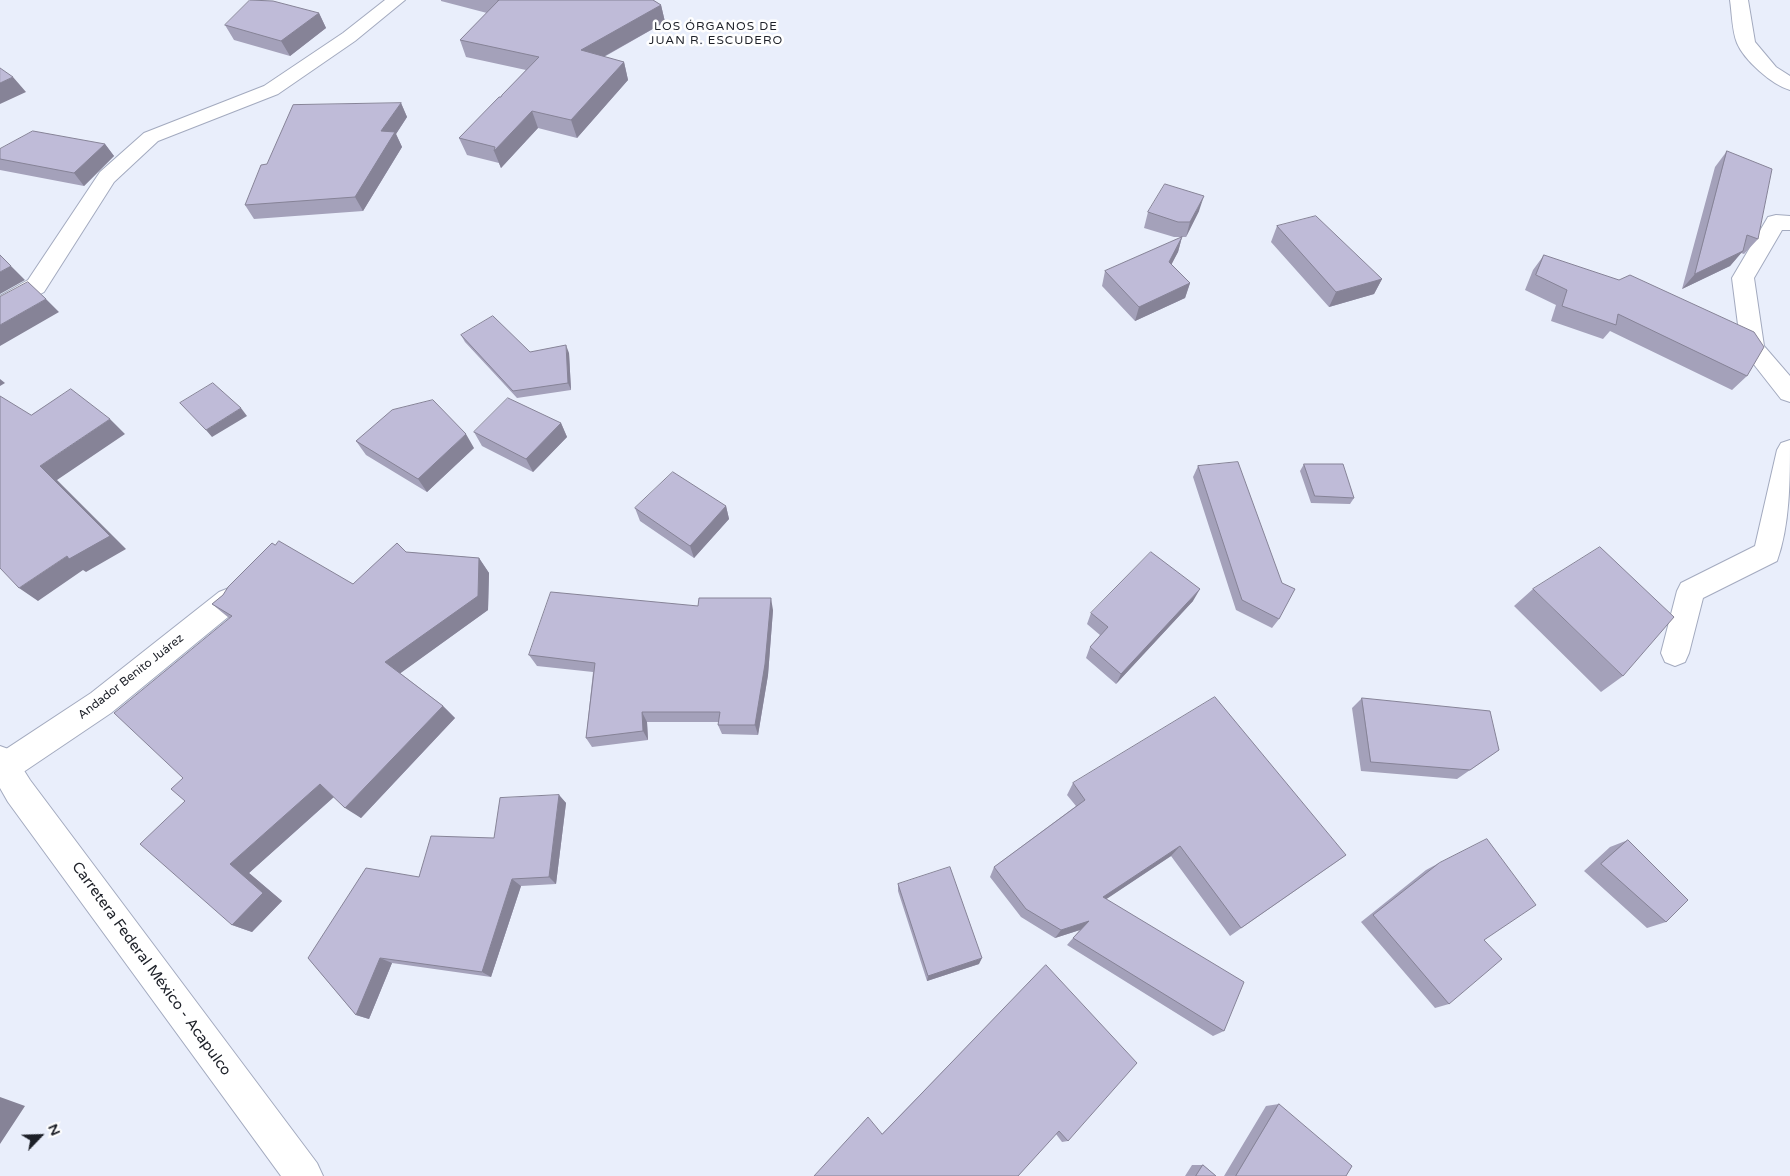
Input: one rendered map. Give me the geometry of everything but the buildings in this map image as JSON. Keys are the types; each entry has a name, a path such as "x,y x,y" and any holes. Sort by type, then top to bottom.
{"street":[{"path":"0,306 36,286 107,177 151,137 271,90 349,37 396,0"},
{"path":"1739,0 1746,43 1769,71 1790,84"},
{"path":"1790,223 1776,222 1743,278 1753,348 1790,393"},
{"path":"1675,654 1691,591 1767,553 1790,450"},
{"name":"Andador Benito Juárez","path":"3,763 101,703 229,600"},
{"name":"Carretera Federal México - Acapulco","path":"3,763 19,791 304,1176"}],"district":[{"name":"LOS ÓRGANOS DE JUAN R. ESCUDERO","path":"716,34"}]}
